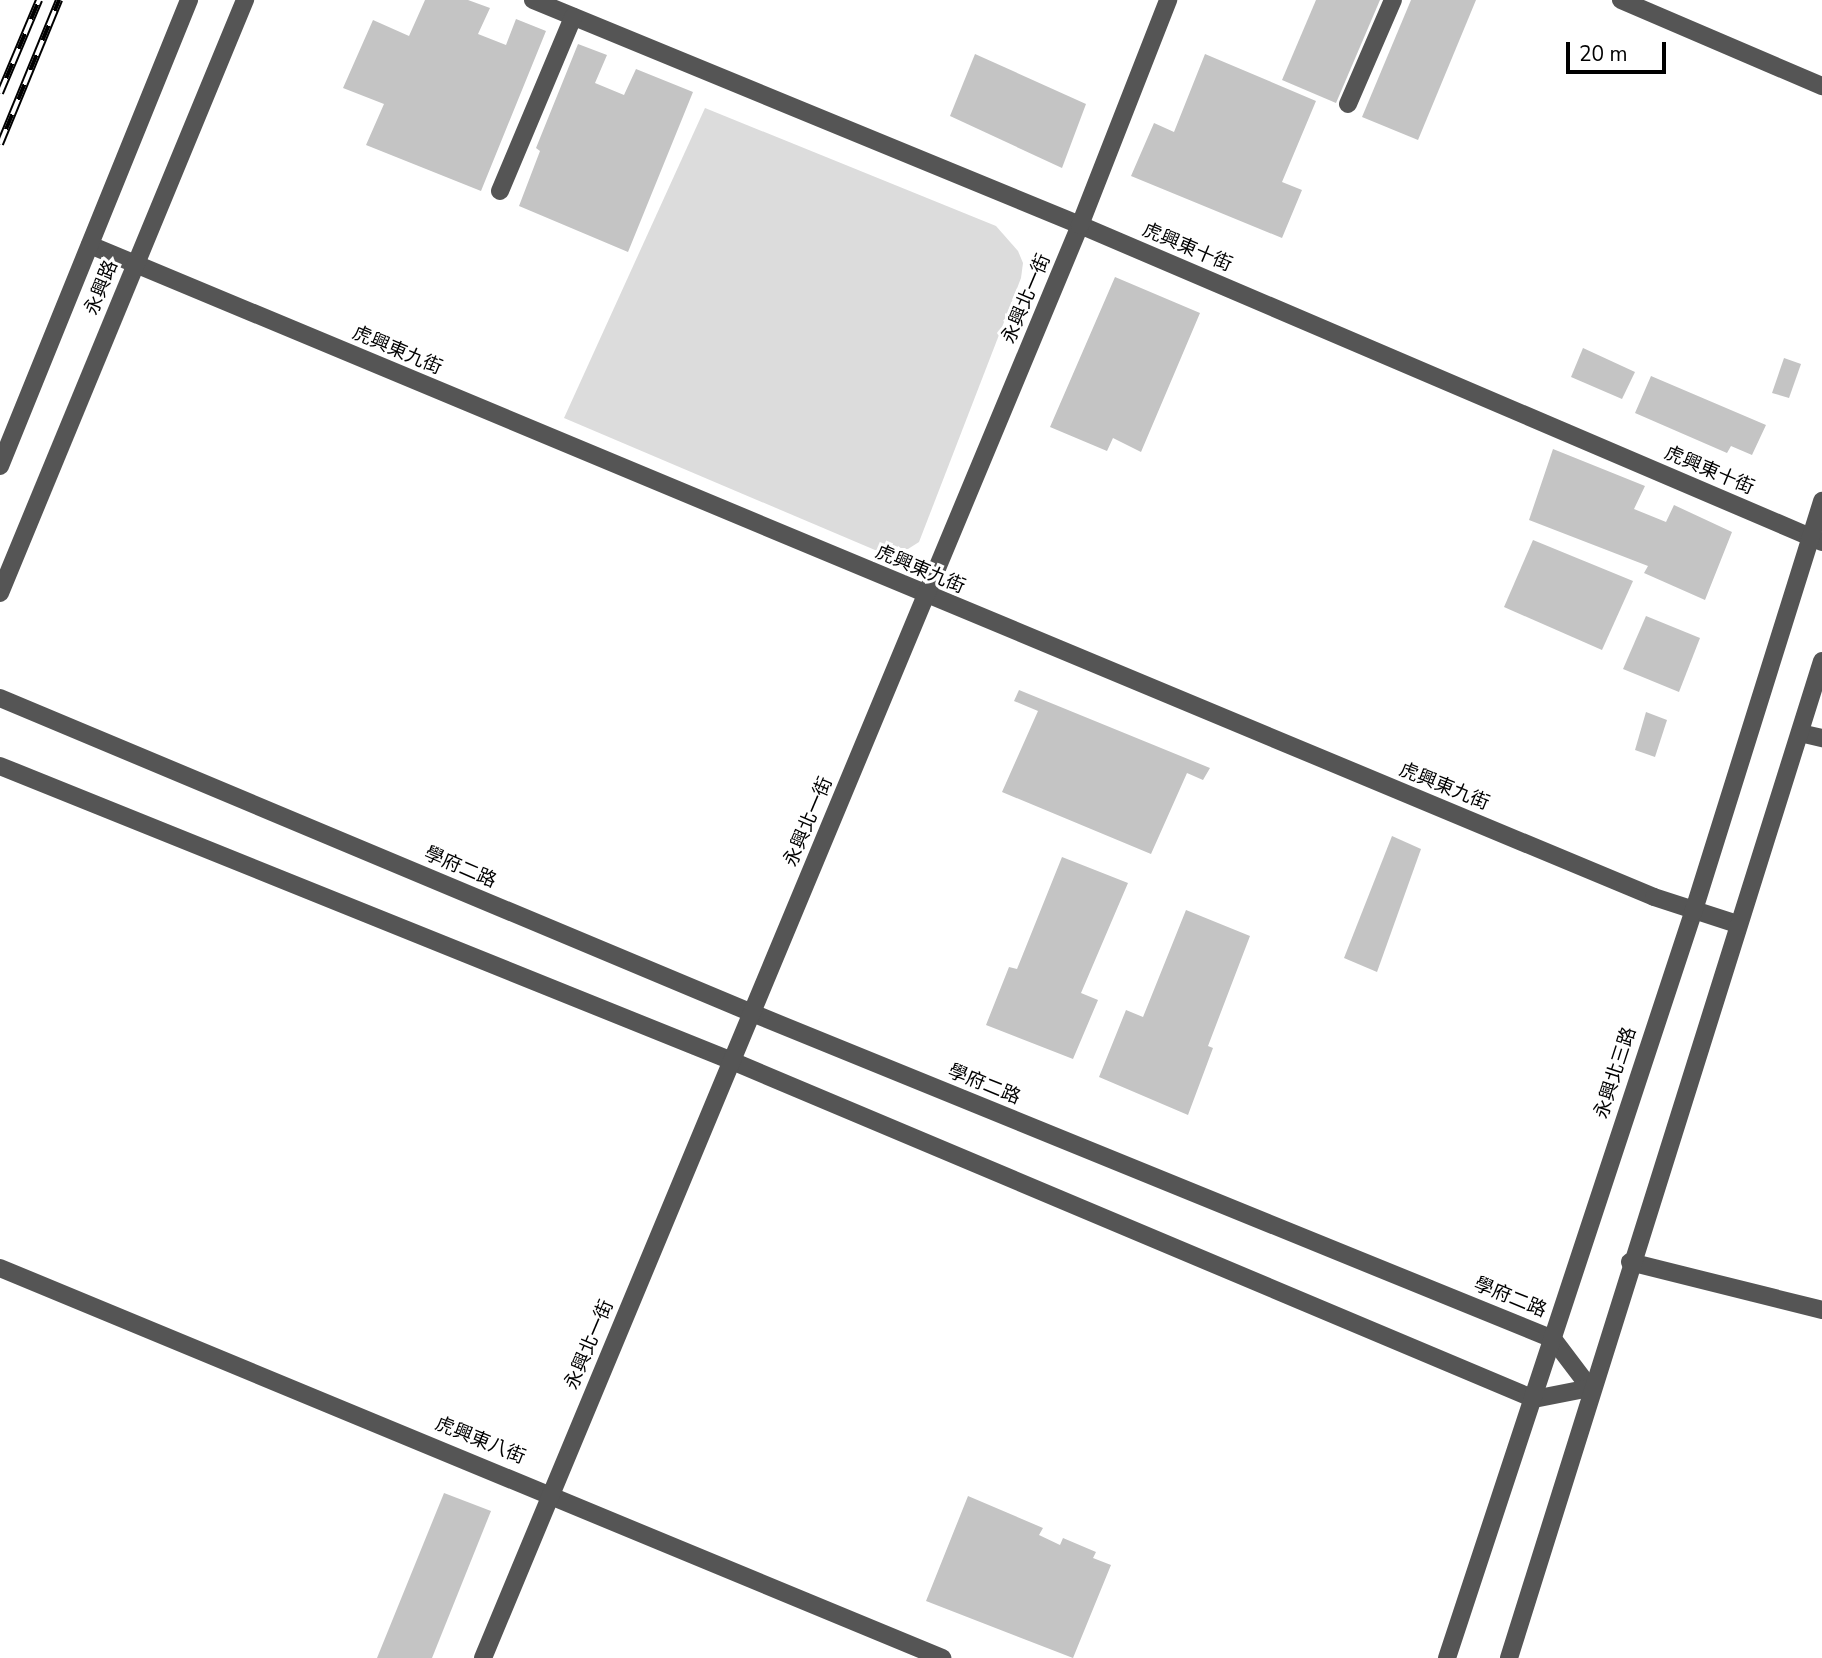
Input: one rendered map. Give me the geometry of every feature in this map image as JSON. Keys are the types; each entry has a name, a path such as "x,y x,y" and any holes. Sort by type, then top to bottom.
{"street":[{"name":"永興路","path":"0,466 190,0"},
{"name":"永興路","path":"0,593 245,0"},
{"name":"虎興東十街","path":"533,0 1080,225 1816,540"},
{"name":"永興北一街","path":"483,1658 1080,225 1168,0"},
{"path":"1348,104 1393,0"},
{"path":"1621,0 1822,86"},
{"path":"500,191 573,16"},
{"name":"虎興東九街","path":"90,245 926,596 1693,913 1737,925"},
{"name":"永興北三路","path":"1447,1658 1816,540 1822,501"},
{"path":"1509,1658 1590,1388 1822,661"},
{"name":"學府二路","path":"0,698 752,1013 1553,1339 1590,1388"},
{"path":"1800,733 1822,738"},
{"path":"0,766 732,1061 1534,1399 1590,1388"},
{"path":"1630,1262 1822,1310"},
{"name":"虎興東八街","path":"0,1268 551,1493 942,1658"}],"shaded area":[{"path":"705,108 996,226 1018,251 1023,263 1021,278 919,542 908,549 875,550 564,418"}],"building":[{"path":"425,0 468,0 490,8 478,34 506,45 516,19 546,31 481,191 366,145 384,104 343,88 373,20 409,36"},
{"path":"1316,0 1380,0 1336,103 1282,80"},
{"path":"1411,0 1476,0 1418,140 1362,117"},
{"path":"578,44 607,55 595,83 624,95 636,69 693,92 628,252 519,206 540,151 536,148"},
{"path":"975,54 1086,104 1062,168 950,116"},
{"path":"1205,54 1316,101 1282,182 1302,190 1282,238 1131,176 1154,123 1174,132"},
{"path":"1115,277 1200,313 1141,452 1113,438 1107,451 1050,427"},
{"path":"1583,348 1635,372 1622,399 1571,377"},
{"path":"1784,358 1801,364 1789,398 1772,393"},
{"path":"1651,376 1766,425 1752,455 1731,446 1727,453 1635,413"},
{"path":"1553,449 1645,486 1634,509 1666,522 1674,505 1732,532 1705,600 1644,573 1648,566 1529,520"},
{"path":"1533,540 1633,581 1602,650 1504,607"},
{"path":"1646,616 1700,638 1679,692 1623,669"},
{"path":"1019,690 1210,768 1203,780 1187,773 1151,854 1002,792 1038,711 1014,701"},
{"path":"1646,712 1667,720 1655,757 1635,750"},
{"path":"1392,836 1421,849 1377,972 1344,958"},
{"path":"1062,857 1128,883 1081,993 1098,1000 1073,1059 986,1025 1009,967 1017,969"},
{"path":"1186,910 1250,936 1208,1046 1213,1048 1188,1115 1099,1077 1126,1010 1143,1017"},
{"path":"444,1493 491,1511 432,1658 377,1658"},
{"path":"968,1496 1043,1528 1039,1535 1060,1545 1063,1538 1096,1552 1093,1558 1111,1565 1073,1658 926,1601"}],"railway":[{"path":"0,93 39,0"},
{"path":"0,144 59,0"}]}
